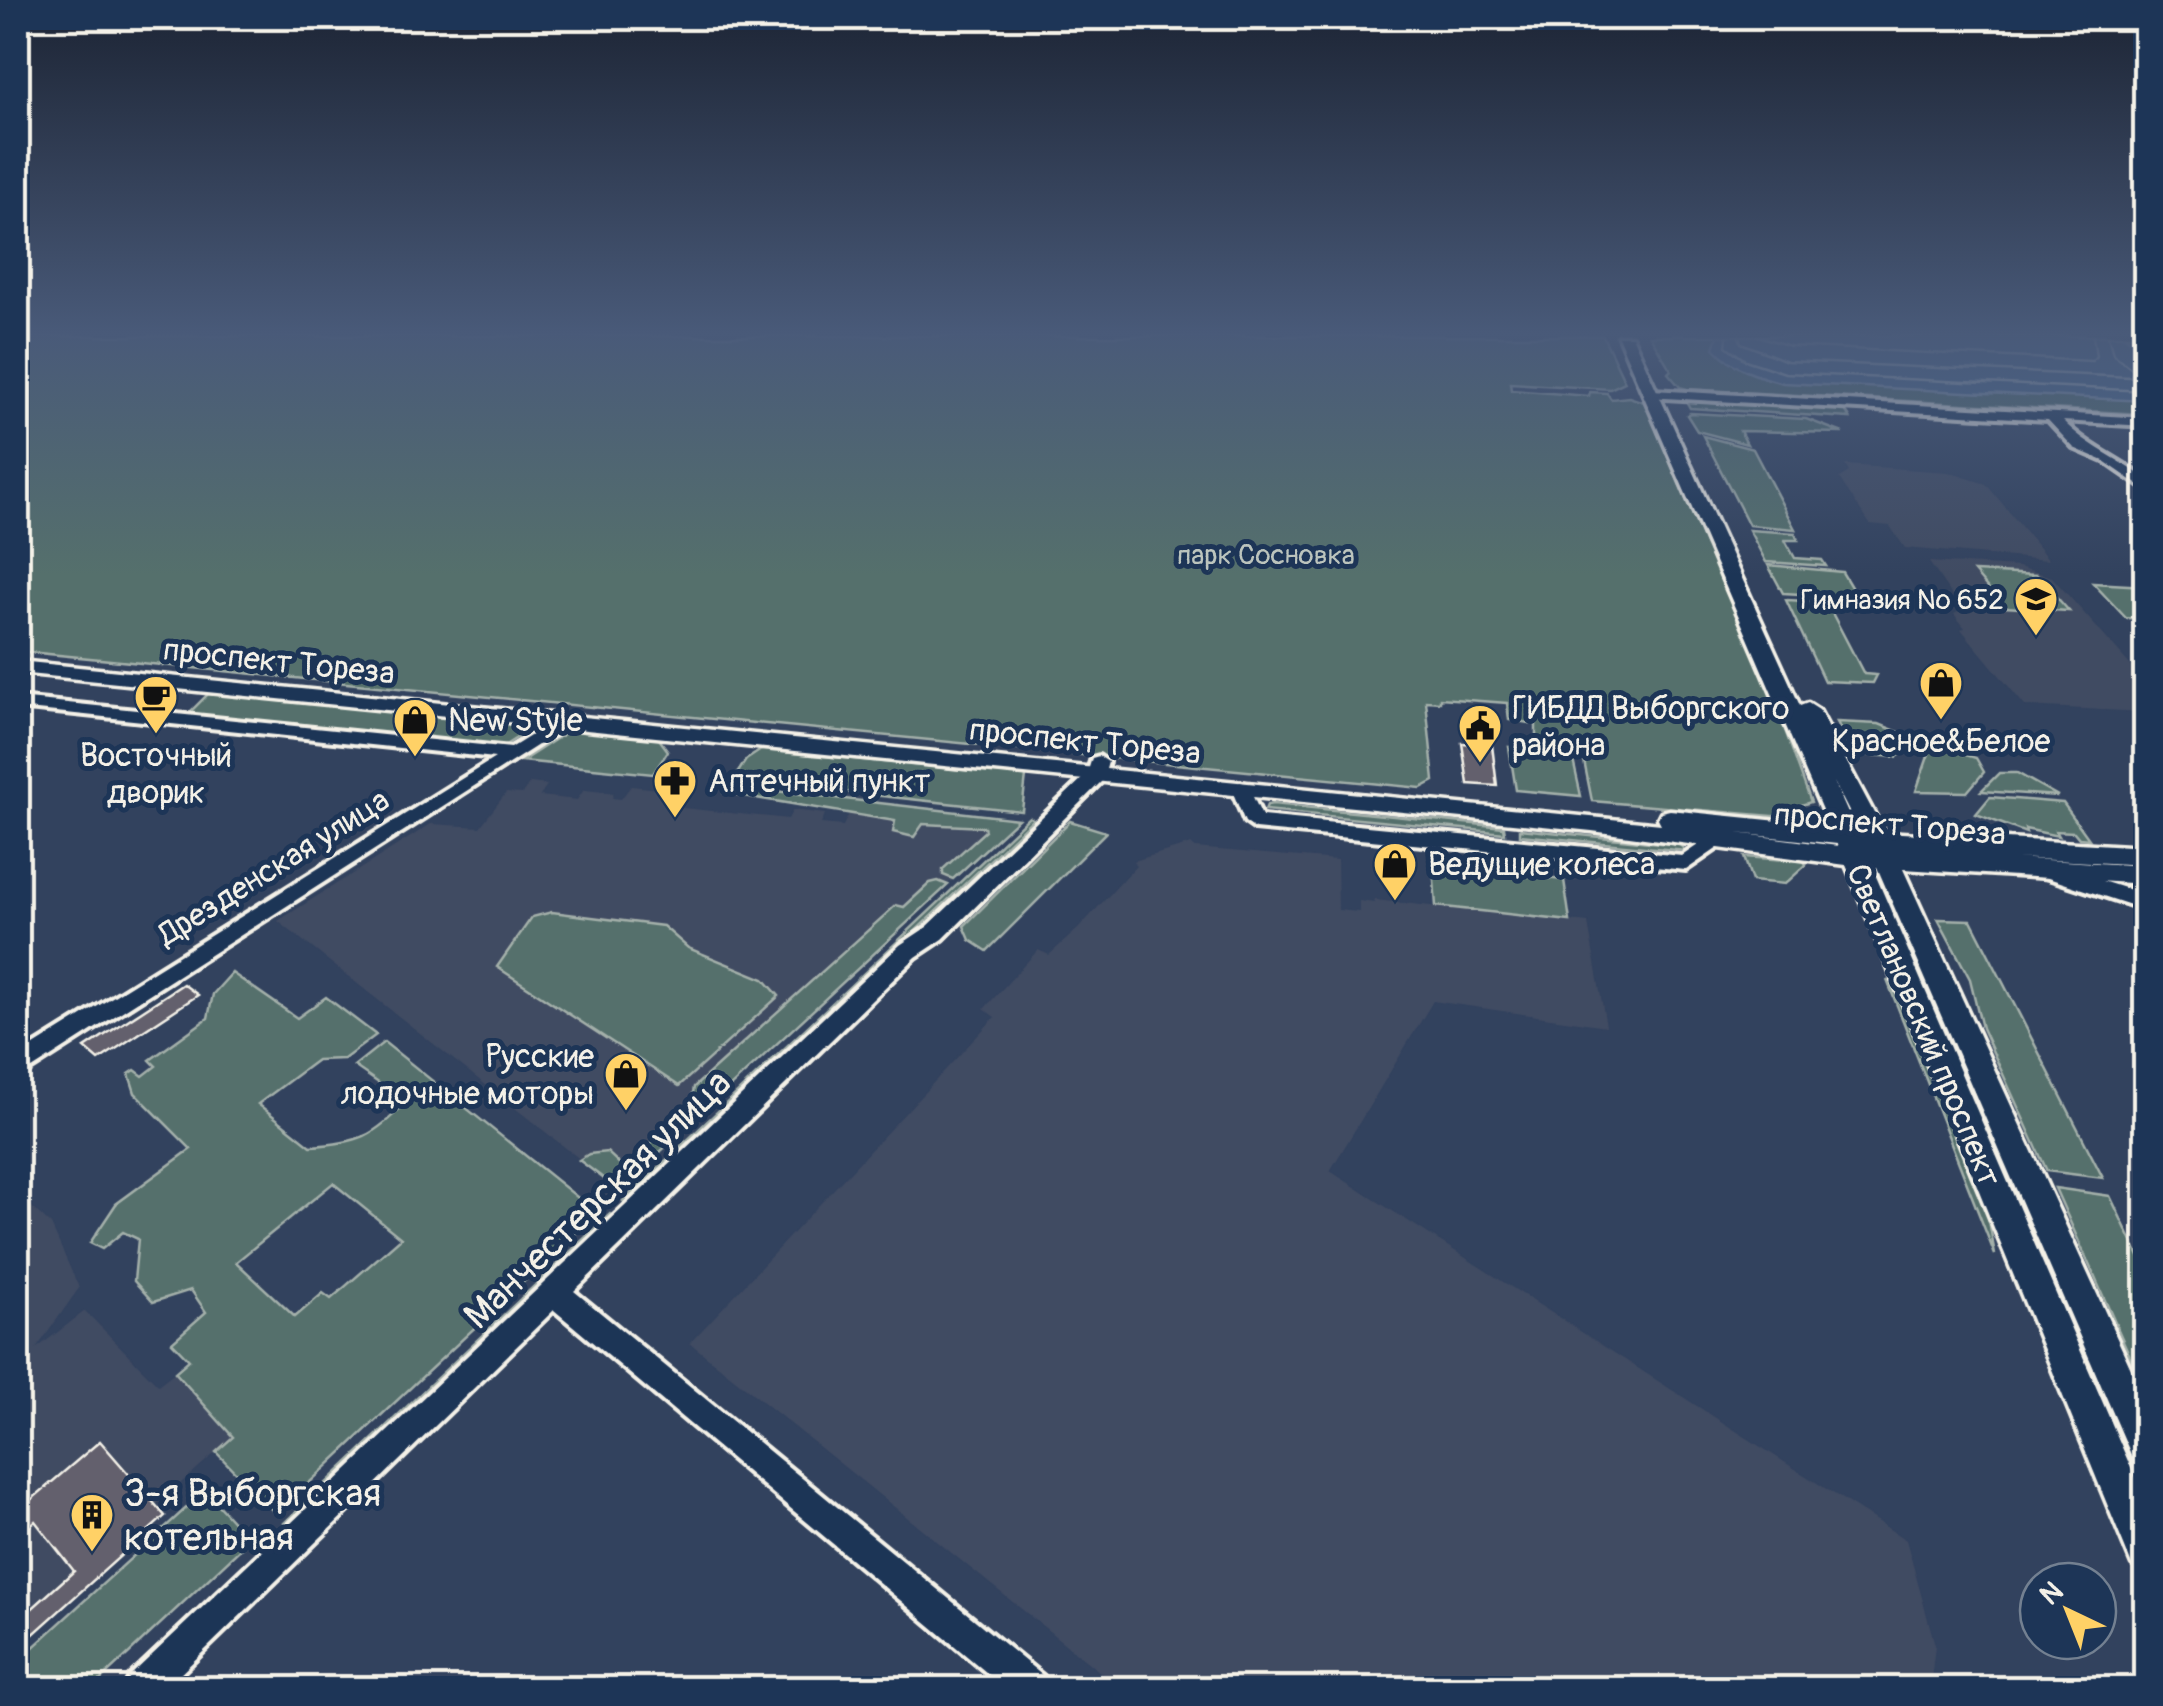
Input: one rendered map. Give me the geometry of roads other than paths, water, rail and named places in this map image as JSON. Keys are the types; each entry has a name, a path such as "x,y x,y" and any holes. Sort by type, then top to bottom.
{"main road":[{"name":"Светлановский проспект","path":"1666,416 1822,739 1865,848 2146,1446"},
{"name":"проспект Тореза","path":"18,656 2046,869 2146,875"},
{"name":"проспект Тореза","path":"18,667 565,722 1098,769 1240,788 1592,822 1718,842 2146,856"},
{"name":"Светлановский проспект","path":"1865,848 1890,936 2146,1551"}],"street":[{"path":"2045,416 2146,422"},
{"path":"2052,416 2079,446 2109,458 2146,486"},
{"path":"18,703 514,754"},
{"name":"Дрезденская улица","path":"18,1068 565,722"},
{"name":"Манчестерская улица","path":"142,1688 908,950 935,933 1098,769"},
{"path":"2046,869 2146,903"},
{"path":"554,1292 1031,1688"}],"place":[{"name":"Гимназия № 652","path":"2036,637"},
{"name":"Красное&Белое","path":"1941,721"},
{"name":"Восточный дворик","path":"156,735"},
{"name":"New Style","path":"415,758"},
{"name":"ГИБДД Выборгского района","path":"1480,764"},
{"name":"Аптечный пункт","path":"675,819"},
{"name":"Ведущие колеса","path":"1395,902"},
{"name":"Русские лодочные моторы","path":"626,1112"},
{"name":"3-я Выборгская котельная","path":"92,1553"}],"park label":[{"name":"парк Сосновка","path":"1266,554"}]}
